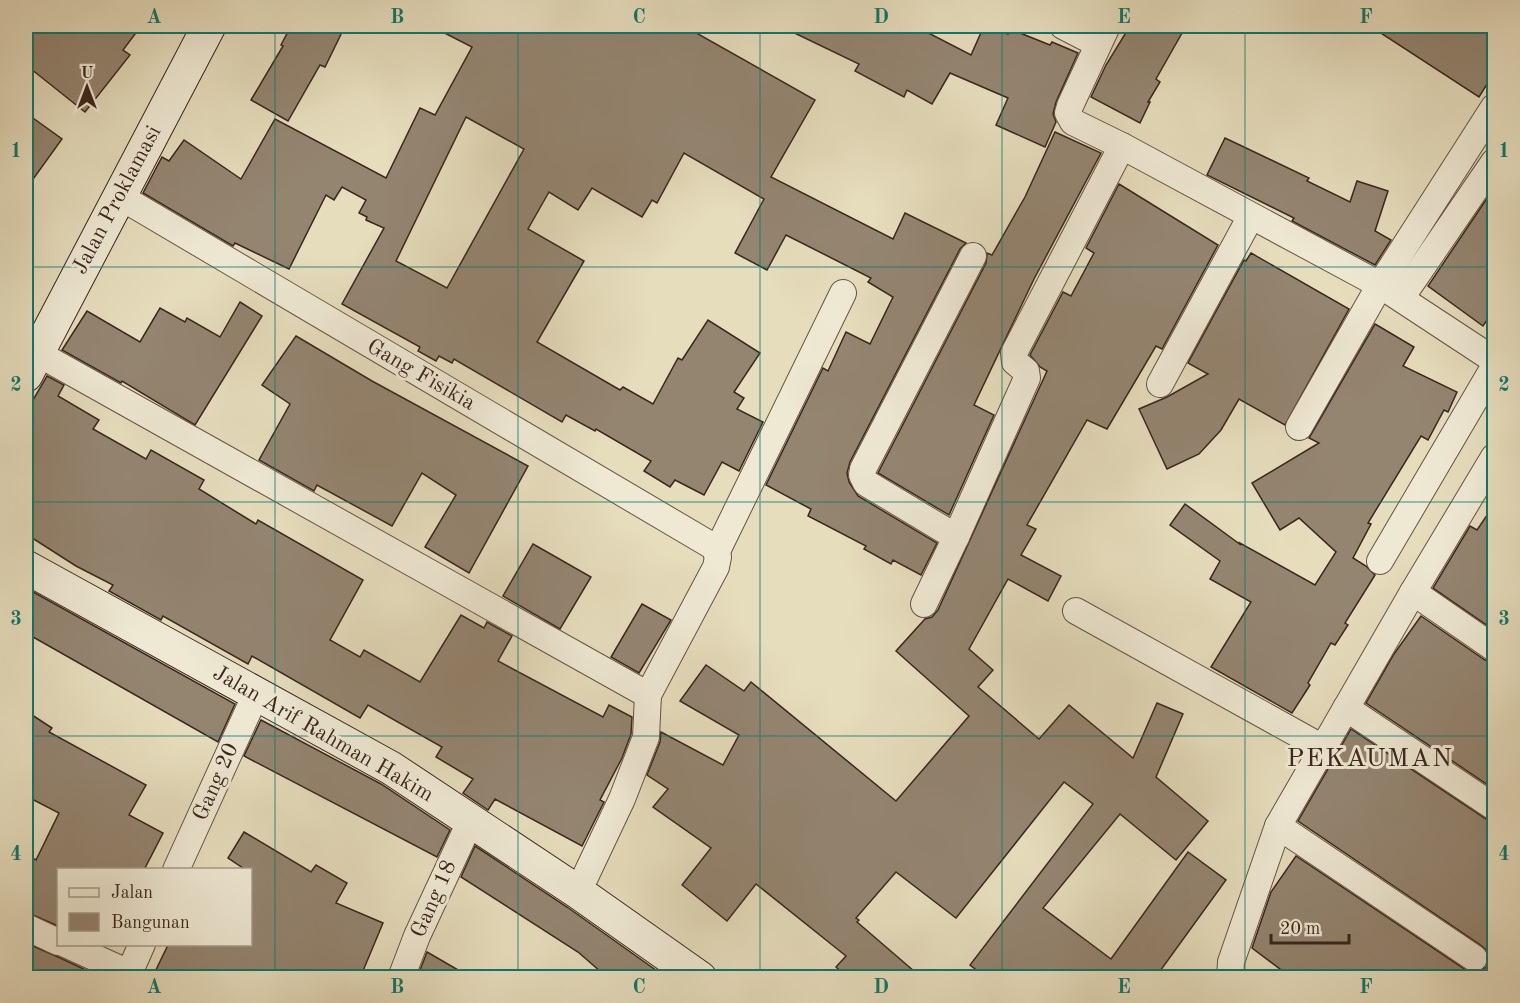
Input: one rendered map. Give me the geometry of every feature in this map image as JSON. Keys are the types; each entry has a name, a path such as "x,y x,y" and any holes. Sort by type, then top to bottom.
{"main road":[{"name":"Jalan Proklamasi","path":"31,364 209,26"},
{"name":"Jalan Arif Rahman Hakim","path":"26,567 391,768 578,892 700,978"}],"street":[{"path":"1062,26 1102,34 1068,113 1073,122 1122,146 1390,291 1494,360"},
{"path":"1299,427 1390,291 1494,107"},
{"path":"924,604 1027,378 1026,371 1015,362 1014,353 1122,146"},
{"path":"1390,291 1494,162"},
{"name":"Gang Fisikia","path":"119,196 714,547 718,554"},
{"path":"1160,384 1251,216"},
{"path":"956,537 866,483 862,475 863,469 973,256"},
{"path":"578,892 622,799 646,737 648,695 716,567 718,554 843,293"},
{"path":"31,364 648,695"},
{"path":"1380,561 1494,367"},
{"path":"1251,978 1231,970 1278,826 1413,592 1490,474"},
{"path":"1413,592 1494,648"},
{"path":"1076,610 1323,748"},
{"name":"Gang 20","path":"177,868 256,694"},
{"path":"1346,708 1494,807"},
{"name":"Gang 18","path":"401,978 417,936 470,822"},
{"path":"1278,826 1474,958"},
{"path":"26,927 57,942"},
{"path":"67,946 128,975 142,946"}],"building":[{"path":"26,26 141,26 123,50 130,55 85,112 26,65"},
{"path":"291,26 345,26 325,67 320,65 288,121 251,100 283,46 281,45"},
{"path":"431,26 684,26 815,100 771,177 893,239 905,213 966,243 960,249 850,462 847,473 849,482 858,496 937,543 921,575 893,560 891,564 864,549 866,546 808,516 811,509 766,485 823,368 828,371 846,332 870,344 893,297 868,282 871,278 786,235 767,270 735,253 764,199 684,153 657,203 652,200 642,217 592,188 578,210 549,192 528,229 584,261 537,342 620,390 623,387 653,404 678,358 682,360 708,320 760,353 734,392 744,398 737,409 763,422 739,471 722,462 704,495 675,480 670,487 644,471 651,461 596,429 595,431 566,415 562,422 454,359 452,363 439,356 436,361 418,351 420,347 342,304 384,228 366,220 367,217 359,213 366,200 342,187 334,200 326,195 289,269 235,243 233,246 143,193 162,157 169,161 184,140 241,179 275,119 386,178 420,108 435,115 472,47","holes":["466,117 524,149 447,288 396,261"]},
{"path":"780,26 915,26 971,55 984,26 987,26 1008,34 1010,29 1078,53 1056,102 1053,114 1056,122 1045,147 996,125 1008,98 950,73 932,104 907,90 904,97 855,71 859,64"},
{"path":"1130,26 1186,26 1156,79 1160,82 1148,102 1150,102 1140,123 1091,97 1106,65"},
{"path":"1370,26 1494,26 1494,73 1479,97"},
{"path":"26,113 62,139 26,189"},
{"path":"1055,132 1101,153 1034,279 974,405 994,415 949,515 878,473 986,263 987,253 992,255 1025,197"},
{"path":"1225,138 1309,178 1307,181 1350,202 1357,181 1388,191 1375,231 1391,240 1375,265 1292,221 1294,218 1207,175"},
{"path":"1119,184 1218,245 1162,349 1156,346 1107,429 1087,420 1027,525 1036,529 1021,555 1061,576 1048,601 1008,579 969,649 993,670 978,687 1039,739 1069,705 1133,758 1157,703 1183,714 1156,777 1208,821 1176,860 1120,814 1043,908 1111,959 1188,852 1226,880 1155,978 987,978 970,965 1093,804 1064,782 956,918 896,872 856,918 859,920 857,922 922,978 848,978 836,967 846,956 756,884 727,921 682,885 711,848 653,807 668,789 647,775 660,742 661,732 723,765 739,735 680,701 706,665 744,691 751,682 896,801 969,716 896,651 925,619 932,617 938,610 1047,371 1040,367 1030,355 1063,292 1071,296 1094,253 1086,248"},
{"path":"1494,188 1494,310 1483,326 1428,286"},
{"path":"1251,253 1349,309 1285,425 1239,399 1221,430 1199,454 1167,469 1139,409 1167,397 1208,374 1188,363 1244,260 1246,261"},
{"path":"240,302 262,316 195,425 122,381 121,383 62,350 87,311 140,342 160,308 185,322 187,318 220,337"},
{"path":"1375,324 1414,347 1403,366 1457,392 1448,412 1444,410 1428,440 1421,436 1368,523 1371,524 1353,558 1375,575 1345,623 1348,625 1335,645 1331,643 1308,683 1310,685 1292,713 1211,667 1251,602 1210,579 1220,561 1170,525 1185,504 1241,545 1240,543 1315,585 1336,552 1299,518 1280,530 1252,483 1319,443 1309,438"},
{"path":"296,336 372,381 528,466 469,573 425,547 456,495 422,473 392,526 317,485 314,491 259,460 290,404 262,385"},
{"path":"47,376 64,385 58,396 99,420 93,429 146,459 151,450 204,480 199,489 256,524 258,520 363,580 330,640 360,657 364,650 420,682 461,615 484,628 487,622 512,636 498,661 603,717 609,705 632,717 631,734 622,758 600,800 604,802 582,846 495,799 488,810 463,793 473,779 436,757 442,747 368,705 360,718 252,656 248,664 163,616 161,620 109,591 113,585 76,566 26,534 26,412"},
{"path":"1494,505 1494,630 1433,588 1470,526 1477,530"},
{"path":"533,544 591,577 560,629 503,596"},
{"path":"26,588 235,704 218,742 26,633"},
{"path":"642,604 671,620 639,673 611,657"},
{"path":"1421,616 1485,660 1494,663 1494,789 1366,703 1394,654"},
{"path":"26,711 52,728 49,732 146,785 129,815 163,833 145,868 57,868 57,926 26,912 26,855 36,860 59,813 26,796"},
{"path":"261,720 381,784 450,830 437,857 244,756"},
{"path":"1351,729 1486,819 1494,822 1494,978 1292,978 1252,948 1271,892 1296,856 1466,970 1472,973 1480,972 1487,966 1488,952 1482,946 1298,821"},
{"path":"244,832 311,872 316,865 347,883 336,903 383,923 360,978 152,978 168,946 252,946 252,868 243,868 228,858"},
{"path":"475,846 567,907 667,978 608,978 578,952 461,877"},
{"path":"26,943 58,957 103,978 26,978"},
{"path":"427,952 472,978 417,978"}],"district":[{"name":"PEKAUMAN","path":"1370,759"}]}
